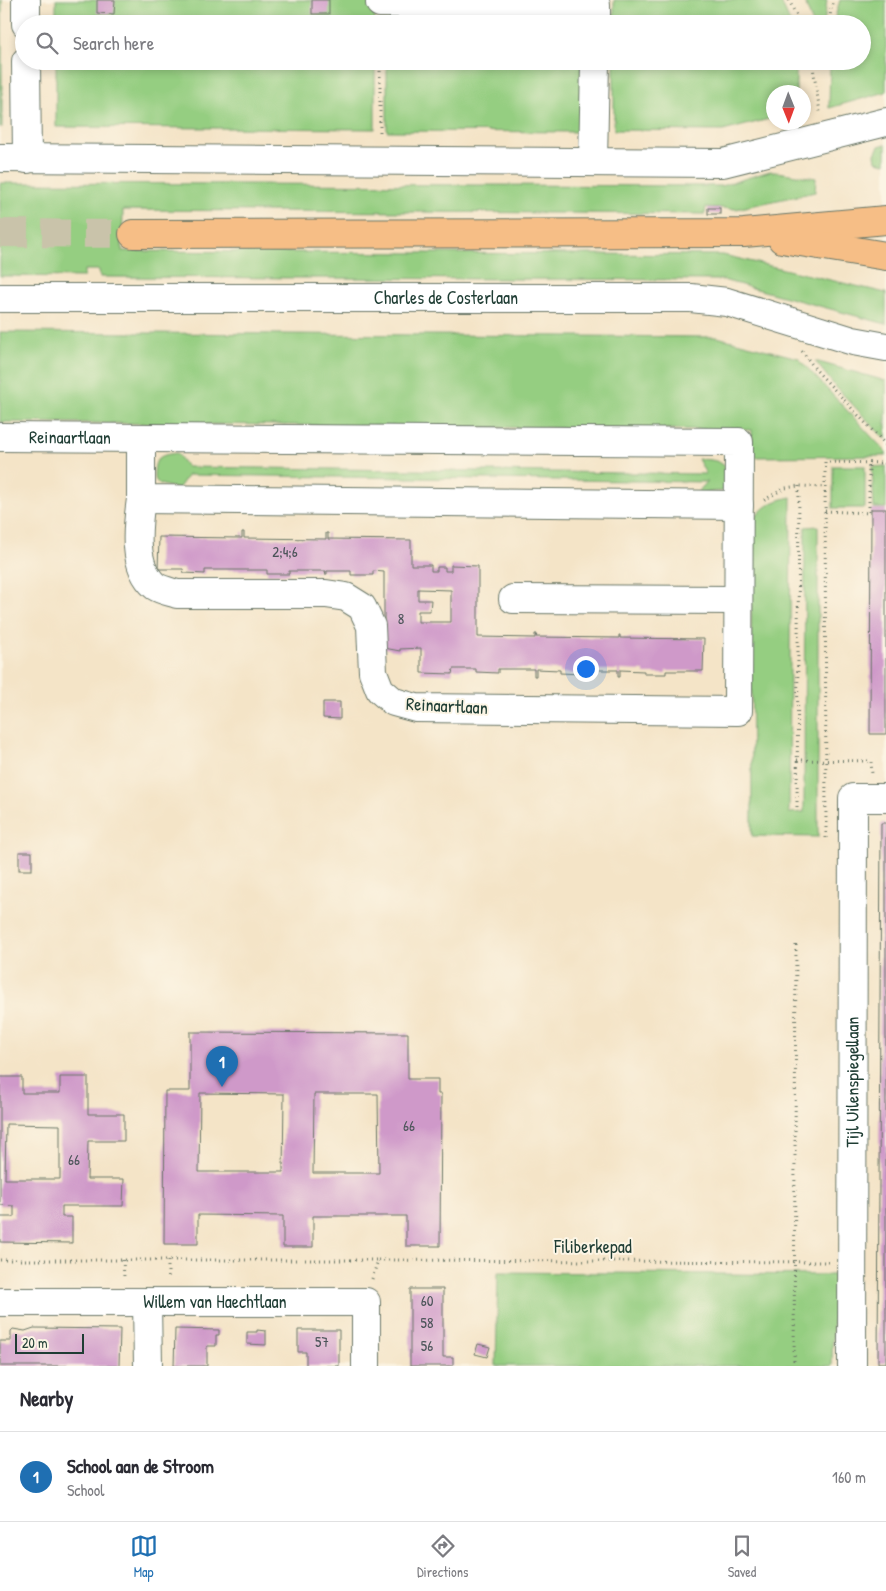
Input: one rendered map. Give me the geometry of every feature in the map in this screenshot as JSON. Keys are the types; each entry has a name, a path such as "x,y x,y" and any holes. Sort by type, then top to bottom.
{"main road":[{"path":"133,234 744,233 886,220"},
{"path":"744,233 886,256"}],"street":[{"path":"26,0 26,15"},
{"path":"380,3 596,5 596,15"},
{"path":"26,70 27,158"},
{"path":"593,162 595,70"},
{"path":"0,158 723,163 886,122"},
{"name":"Charles de Costerlaan","path":"0,298 691,298 727,302 854,341 886,347"},
{"name":"Reinaartlaan","path":"0,437 739,442 738,711 416,708 394,702 380,690 373,672 371,626 362,607 346,597 326,594 177,594 157,587 143,573 139,558 138,518 141,499 141,439"},
{"path":"141,499 739,505"},
{"path":"513,600 738,600"},
{"name":"Tijl Uilenspiegellaan","path":"852,1366 852,1262 870,798"},
{"name":"Willem van Haechtlaan","path":"0,1302 366,1302"},
{"path":"147,1302 148,1366"},
{"path":"366,1302 366,1366"}],"path":[{"path":"790,0 796,15"},
{"path":"830,15 834,0"},
{"path":"380,70 381,162"},
{"path":"814,70 824,138"},
{"path":"789,321 802,353 886,446"},
{"path":"825,798 824,462 886,463"},
{"path":"825,511 869,513 870,463"},
{"path":"797,807 799,486"},
{"path":"739,505 752,505 785,488 799,486 825,487"},
{"path":"797,760 871,761 870,798"},
{"path":"794,1366 796,943"},
{"name":"Filiberkepad","path":"0,1260 852,1262"},
{"path":"366,1302 378,1260"}],"green space":[{"path":"0,0 2,0 2,127 0,127"},
{"path":"56,0 375,0 375,15 56,15"},
{"path":"614,0 780,0 787,15 614,15"},
{"path":"804,0 827,0 825,15 810,15"},
{"path":"840,0 886,0 886,92 829,108 830,70 871,70 871,15 836,15"},
{"path":"56,70 375,70 375,129 56,127"},
{"path":"387,70 583,70 583,132 387,131"},
{"path":"614,70 796,70 796,85 766,85 766,120 723,131 614,130"},
{"path":"886,144 886,163 876,161 875,154 879,146"},
{"path":"770,171 816,178 815,192 736,209 706,207 705,214 123,210 122,251 723,255 886,293 886,324 723,280 100,277 99,270 84,270 84,277 0,276 0,183 721,186"},
{"path":"0,332 717,337 798,358 886,452 886,456 752,457 752,430 0,422"},
{"path":"815,361 886,381 886,440 834,385"},
{"path":"177,453 187,467 706,474 698,459 715,461 725,466 728,470 728,487 724,491 697,493 707,482 188,475 178,489 159,484 154,478 158,459 165,455"},
{"path":"833,466 865,466 865,508 833,508"},
{"path":"886,466 886,508 874,508 872,467"},
{"path":"791,497 789,813 804,812 805,527 818,526 818,837 752,836 751,525 758,514 767,506"},
{"path":"498,1272 834,1275 832,1366 496,1366"}],"building":[{"path":"97,0 115,0 114,14 97,13"},
{"path":"312,0 329,0 329,14 312,14"},
{"path":"708,208 720,208 720,214 708,214"},
{"path":"871,509 886,509 886,734 870,734"},
{"path":"242,532 244,532 244,538 326,539 326,533 328,533 328,539 411,540 411,565 431,565 431,571 437,571 437,567 445,567 445,571 451,571 451,565 478,566 478,637 535,638 535,634 537,634 536,637 619,638 620,635 620,638 704,639 703,671 666,671 666,674 644,674 644,671 620,670 620,677 618,677 618,670 582,670 582,674 560,673 560,670 536,669 536,676 534,676 534,669 498,669 498,673 476,672 476,669 453,669 452,674 421,673 421,648 400,649 400,651 384,648 384,572 373,571 373,575 351,575 351,571 327,571 327,574 325,574 326,571 289,571 289,574 267,574 267,570 205,570 205,574 184,573 183,569 158,569 159,537 242,538","holes":["418,589 451,590 451,622 418,622 418,611 430,611 431,600 418,600"]},
{"path":"323,702 340,702 340,719 323,718"},
{"path":"881,823 886,823 886,1363 878,1363"},
{"path":"19,852 32,852 32,870 19,870"},
{"path":"190,1032 408,1033 408,1079 438,1079 438,1094 441,1094 440,1246 406,1246 406,1216 313,1216 313,1247 283,1247 283,1216 198,1215 198,1244 164,1244 165,1091 190,1091","holes":["200,1093 284,1094 283,1172 199,1172","314,1094 378,1094 379,1173 313,1173"]},
{"path":"0,1077 22,1077 22,1093 60,1093 60,1077 88,1077 88,1114 124,1114 124,1141 88,1141 87,1179 124,1179 123,1206 62,1206 62,1217 72,1217 72,1243 0,1242 0,1217 14,1217 14,1206 0,1205","holes":["6,1124 60,1125 60,1179 5,1179"]},
{"path":"410,1289 443,1289 443,1357 453,1357 453,1366 410,1366"},
{"path":"34,1328 120,1329 119,1366 0,1366 0,1341 11,1341 11,1331 13,1329 25,1331"},
{"path":"175,1329 219,1330 219,1335 216,1335 216,1346 207,1346 207,1366 174,1366"},
{"path":"257,1330 266,1331 266,1345 247,1344 247,1332 257,1332"},
{"path":"298,1330 339,1330 339,1366 306,1366 306,1352 298,1352"},
{"path":"478,1344 490,1347 487,1357 475,1354"}],"tunnel":[{"path":"0,233 133,234"}],"place":[{"name":"School aan de Stroom","path":"222,1087"}]}
